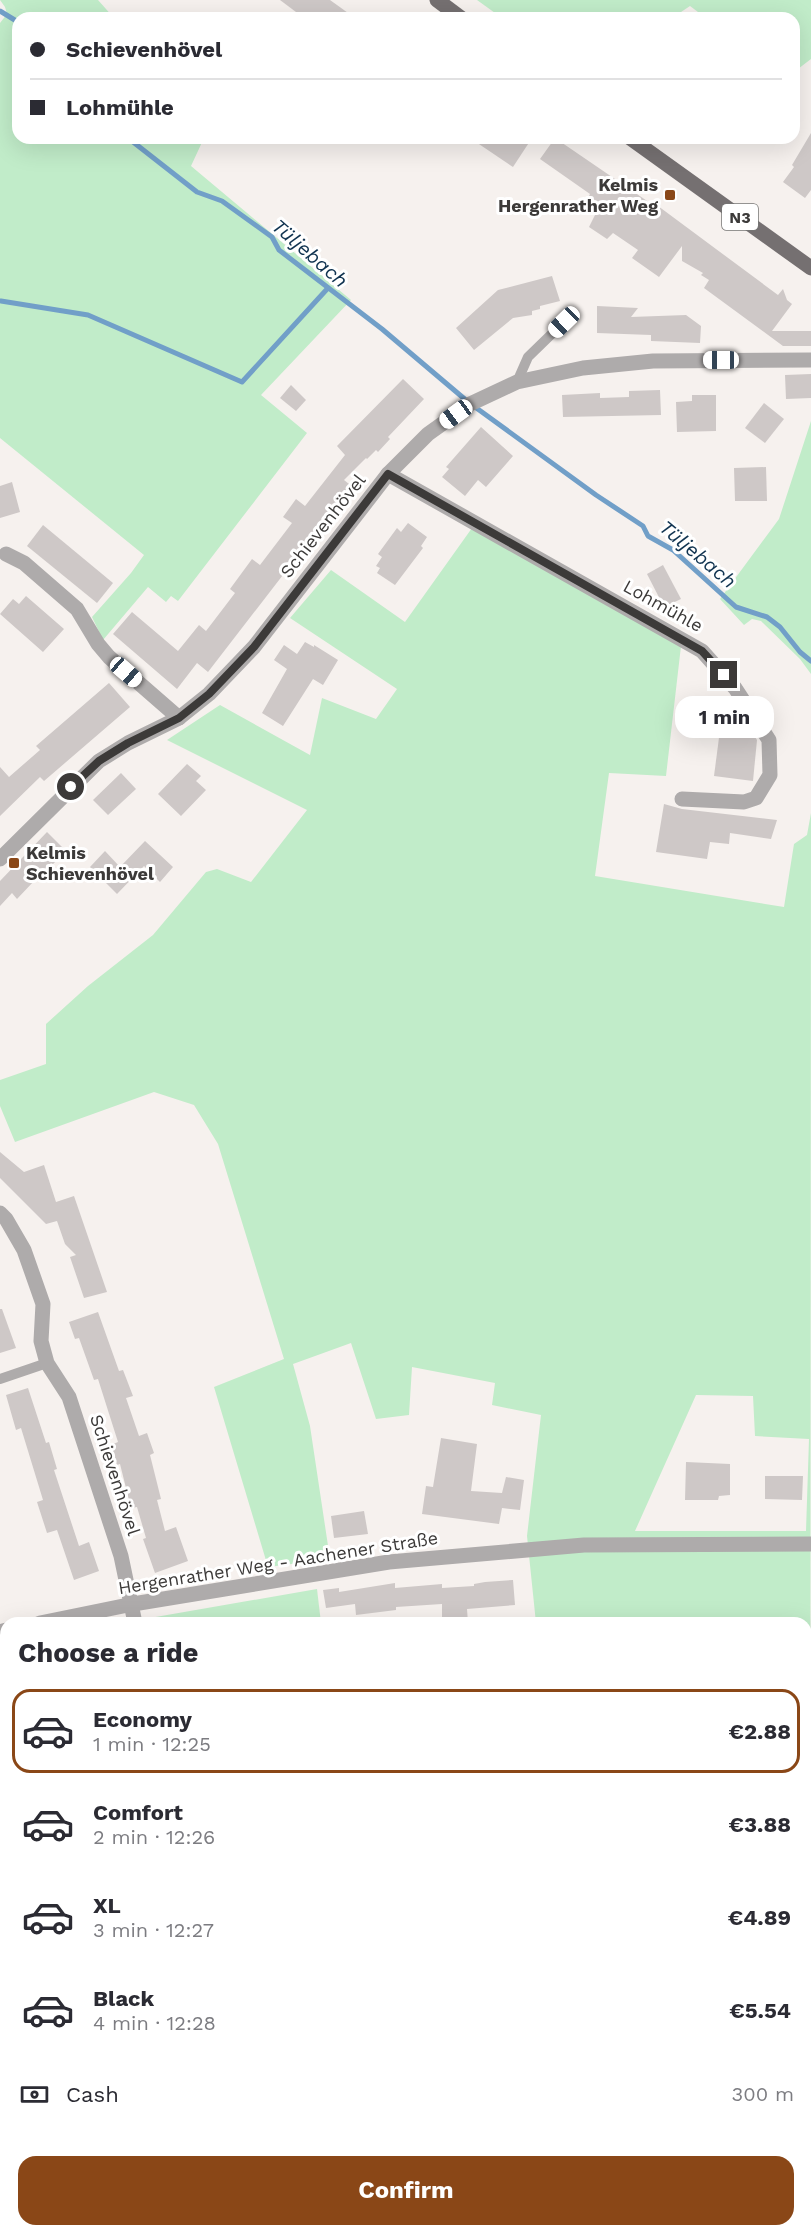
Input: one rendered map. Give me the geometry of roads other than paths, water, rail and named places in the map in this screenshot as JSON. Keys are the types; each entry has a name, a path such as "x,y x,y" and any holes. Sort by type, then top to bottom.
{"main road":[{"path":"437,0 453,12"},
{"name":"N3","path":"638,144 811,268"}],"street":[{"name":"Schievenhövel","path":"0,859 99,761 128,743 179,718 209,694 254,647 388,474 428,434 470,404 517,382 584,368 653,361 811,360"},
{"name":"Lohmühle","path":"388,474 702,651 722,673 735,688 769,740 770,776 756,798 744,802 682,799"},
{"path":"6,554 24,563 77,609 98,644 109,657 179,718"},
{"name":"Schievenhövel","path":"0,1213 24,1250 43,1304 41,1341 47,1363 69,1397 121,1556 134,1617"},
{"name":"Hergenrather Weg - Aachener Straße","path":"69,1617 133,1604 401,1561 584,1545 811,1544"}],"lane":[{"path":"517,382 528,357 564,322"},
{"path":"0,1378 47,1363"}],"waterway":[{"name":"Tüljebach","path":"0,11 12,18"},
{"name":"Tüljebach","path":"136,144 197,192 222,201 272,237 279,250 382,329 467,401"},
{"path":"1,301 88,315 242,382 328,288"},
{"name":"Tüljebach","path":"475,407 596,495 643,526 648,536 673,550 736,607 767,617 780,627 800,652 811,661"}],"place":[{"name":"Kelmis Hergenrather Weg","path":"670,195"},
{"name":"Kelmis Schievenhövel","path":"14,863"}]}
